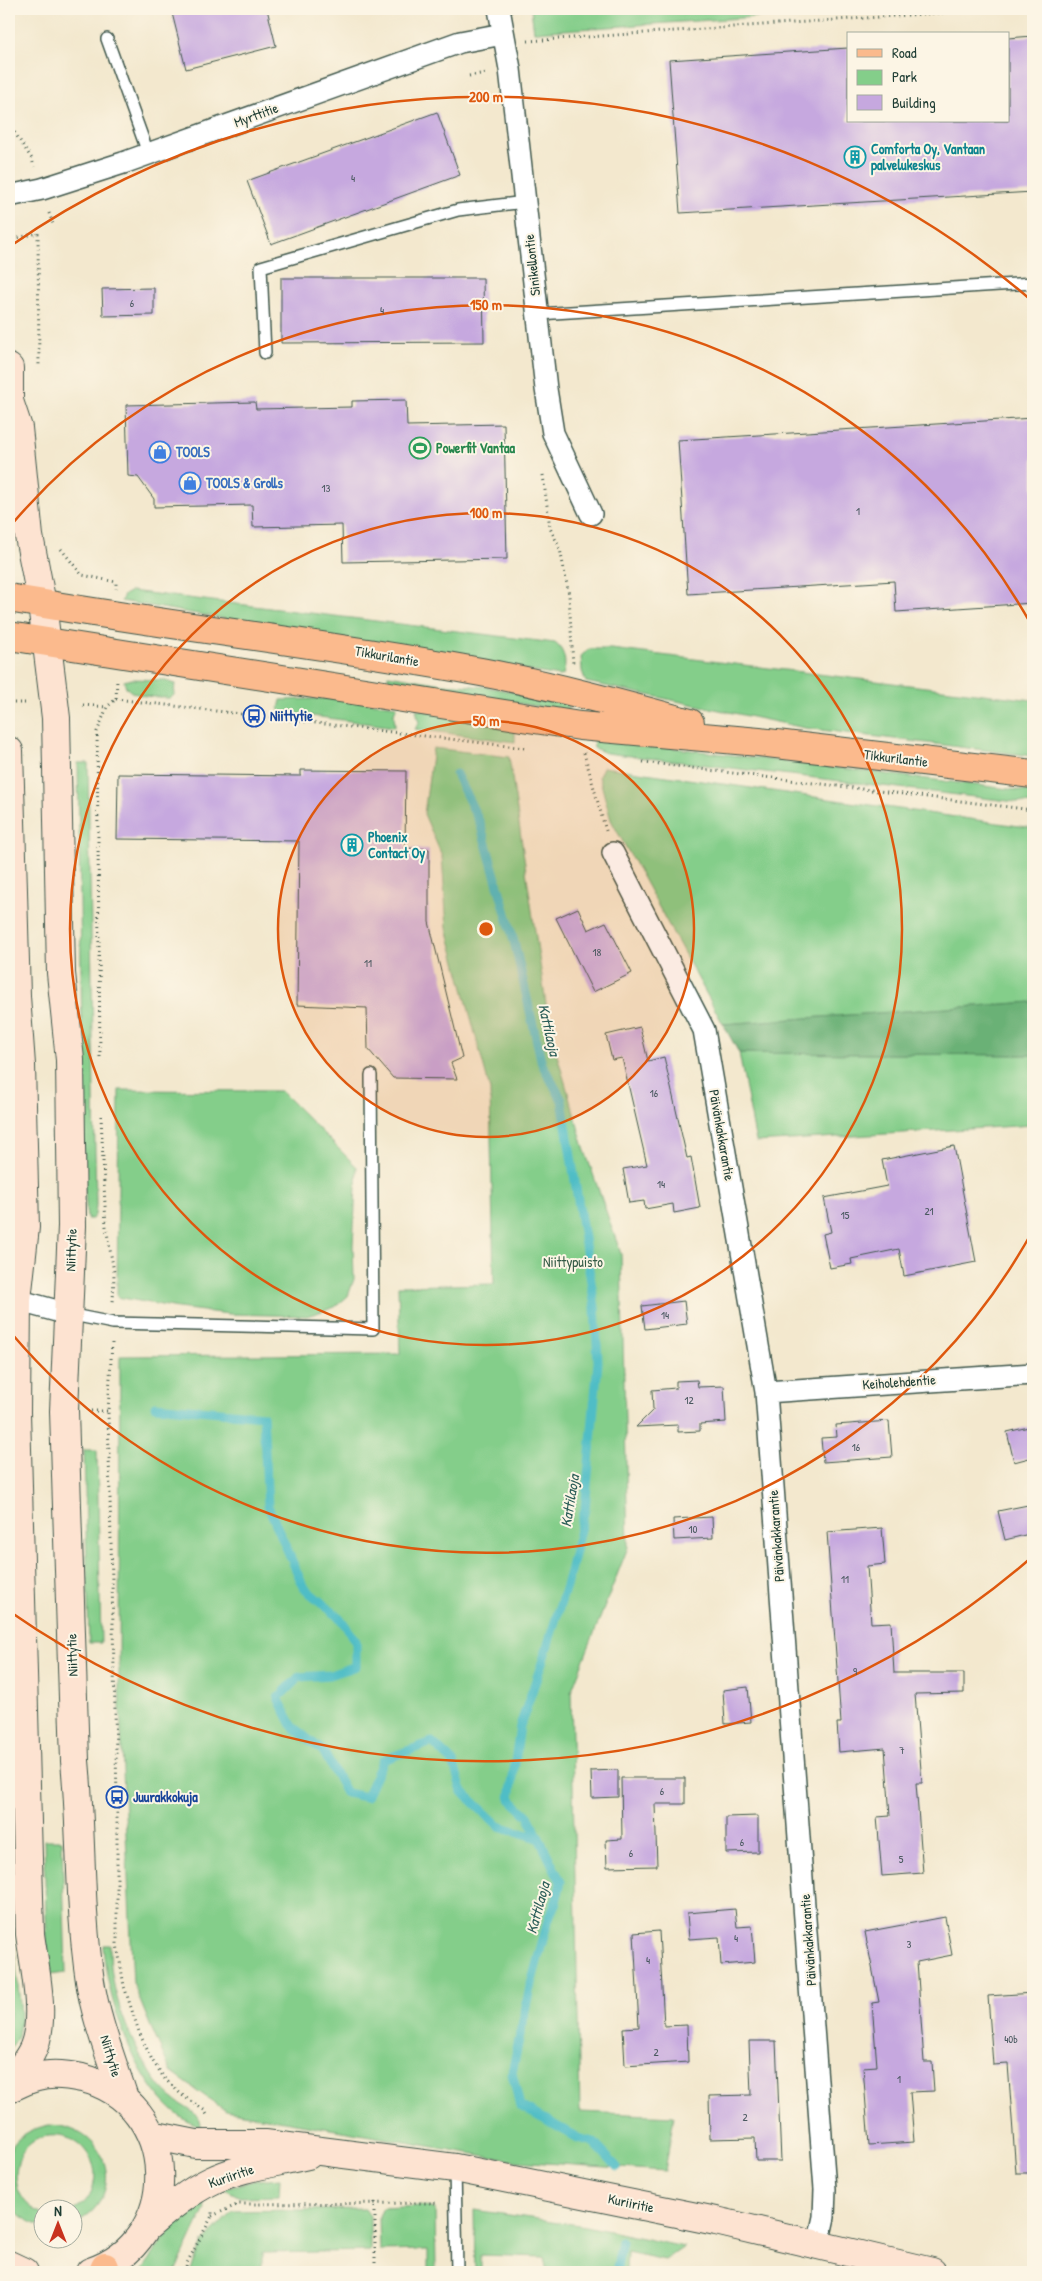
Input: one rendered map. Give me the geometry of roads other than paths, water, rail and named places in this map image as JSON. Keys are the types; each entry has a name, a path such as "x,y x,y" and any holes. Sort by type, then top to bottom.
{"main road":[{"name":"Niittytie","path":"9,368 9,401 18,428 29,536 42,604 56,704 61,972 70,1060 72,1226 64,1422 75,1760 80,1815 84,1928 90,1983 124,2098"},
{"name":"Tikkurilantie","path":"9,598 354,650 482,672 576,692 759,742"},
{"name":"Tikkurilantie","path":"9,636 580,726 759,742 1033,774"},
{"path":"9,751 25,1226 13,1299 30,1924 39,2005 38,2030 32,2051 9,2084"},
{"path":"9,2088 37,2077 75,2076 92,2080 124,2098 151,2135 159,2158 160,2174 159,2196 148,2226 131,2249 100,2271"},
{"name":"Kuriiritie","path":"151,2135 179,2142 265,2144 455,2168 597,2196 818,2244 932,2272"},
{"name":"Kuriiritie","path":"148,2226 177,2203 211,2181 245,2170 326,2151"},
{"path":"9,2265 24,2272"}],"street":[{"name":"Sinikellontie","path":"500,9 510,69 553,433 591,514"},
{"name":"Myrttitie","path":"9,196 42,189 148,154 460,42 503,34"},
{"name":"Päivänkakkarantie","path":"613,853 704,1030 766,1392 825,2189 824,2217 818,2244"},
{"path":"13,1299 68,1314"},
{"name":"Keiholehdentie","path":"766,1392 1033,1374"}],"lane":[{"path":"107,39 148,154"},
{"path":"265,353 261,267 458,210 525,202"},
{"path":"538,314 1033,283"},
{"path":"68,1314 113,1323 374,1328 371,1074"},
{"path":"455,2168 457,2272"}],"waterway":[{"name":"Kattilaoja","path":"456,774 480,823 514,941 542,1064 562,1100 595,1307 598,1362 585,1509 569,1576 520,1726 510,1799 528,1816 561,1882 556,1902 549,1917 529,1992 512,2073 520,2106 578,2138 593,2142 617,2167"},
{"path":"155,1406 263,1416 268,1506 304,1588 340,1618 356,1641 356,1666 330,1675 299,1677 278,1698 293,1727 323,1751 346,1793 366,1797 383,1760 432,1742 453,1762 462,1791 499,1826 538,1838"},
{"name":"Kattilaoja","path":"616,2272 622,2242"}],"place":[{"name":"Comforta Oy, Vantaan palvelukeskus","path":"855,157"},
{"name":"Powerfit Vantaa","path":"420,448"},
{"name":"TOOLS","path":"160,452"},
{"name":"TOOLS & Grolls","path":"190,483"},
{"name":"Niittytie","path":"254,716"},
{"name":"Phoenix Contact Oy","path":"352,845"},
{"name":"Juurakkokuja","path":"117,1797"}],"park label":[{"name":"Niittypuisto","path":"573,1262"}]}
